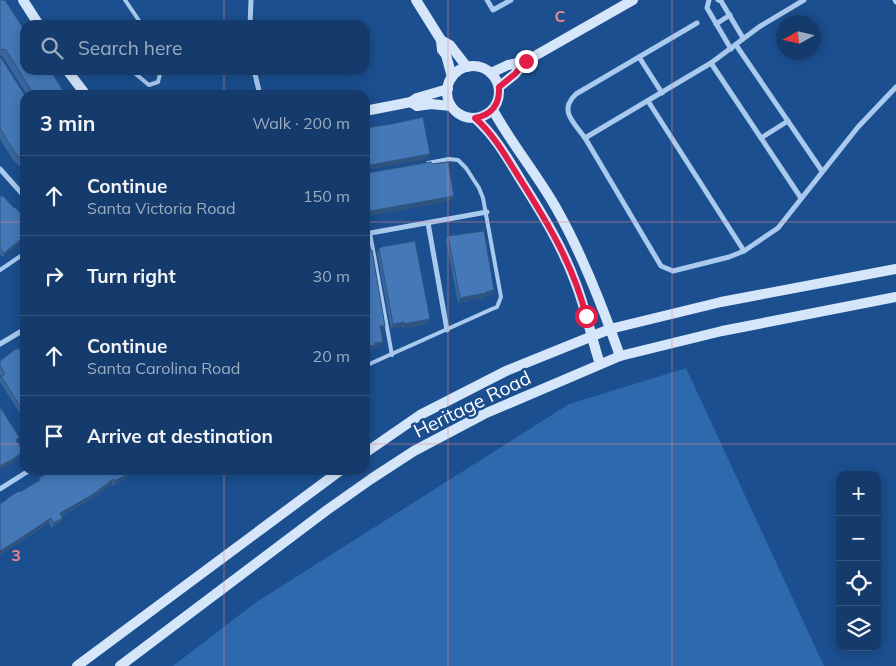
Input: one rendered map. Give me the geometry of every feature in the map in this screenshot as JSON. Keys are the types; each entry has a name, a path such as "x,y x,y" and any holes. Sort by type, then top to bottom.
{"main road":[{"path":"23,0 36,20"},
{"path":"416,0 441,40 442,50 446,56 452,78"},
{"path":"491,72 508,65 526,61 634,0"},
{"path":"441,40 450,45 467,66"},
{"path":"499,87 515,74 526,61"},
{"path":"467,66 480,66 491,72 496,79 500,95 493,110 482,117 475,118 462,115 451,106 448,98 448,89 452,78 461,69 467,66"},
{"path":"71,75 82,90"},
{"path":"370,110 410,102 417,98 448,89"},
{"path":"410,102 417,106 431,104 451,106"},
{"path":"493,110 516,149 554,204 574,241 620,356"},
{"path":"475,118 490,132 550,227 576,282 590,336 600,364"},
{"name":"Heritage Road","path":"370,449 420,415 506,371 610,329 721,302 896,269"},
{"name":"Heritage Road","path":"120,666 328,510 414,452 484,414 620,356 722,331 896,297"},
{"path":"77,666 334,475"}],"street":[{"path":"250,20 251,0"},
{"path":"487,0 493,10 511,0"},
{"path":"709,0 707,8 731,49"},
{"path":"718,0 721,1 743,38"},
{"path":"585,138 712,63 759,26 804,0"},
{"path":"716,24 730,15"},
{"path":"697,23 576,94 567,106 568,113 585,138 661,266 667,270 679,270 729,257 744,251 778,228 858,127 896,87"},
{"path":"736,45 822,171"},
{"path":"639,57 662,93"},
{"path":"712,63 801,198"},
{"path":"255,75 259,90"},
{"path":"648,101 744,251"},
{"path":"761,138 788,122"},
{"path":"0,169 20,191"},
{"path":"370,233 486,212"},
{"path":"428,223 447,330"},
{"path":"0,344 20,332"},
{"path":"0,489 22,475"}],"lane":[{"path":"125,0 139,20"},
{"path":"137,75 149,85 158,82 160,75"},
{"path":"370,364 492,309 500,302 501,297 486,212 479,188 466,168 458,160 449,159 421,164"},
{"path":"370,243 392,355"},
{"path":"0,270 20,256"}],"shaded area":[{"path":"686,368 824,666 173,666 255,603 569,404"}],"building":[{"path":"0,0 5,0 20,23 20,72 6,50 0,50"},
{"path":"0,56 21,90 20,158 0,128"},
{"path":"22,75 53,75 63,90 31,90"},
{"path":"423,117 430,154 370,165 370,127"},
{"path":"431,162 432,164 448,162 454,196 370,211 370,172"},
{"path":"0,195 20,212 20,240 4,253 0,248"},
{"path":"484,231 494,290 460,298 448,236"},
{"path":"415,241 430,319 393,324 379,249 381,247"},
{"path":"370,250 372,250 385,326 380,326 383,342 370,346"},
{"path":"17,348 18,350 20,349 20,406 1,376 5,374 0,366 0,361"},
{"path":"0,407 19,437 16,440 20,446 20,453 0,466"},
{"path":"45,475 125,475 115,481 113,479 92,495 60,513 63,518 54,523 51,518 0,551 0,504 40,480 39,478"}],"route":[{"path":"526,61 515,74 499,87 500,95 493,110 482,117 475,118 490,132 550,227 576,282 586,316"}]}
